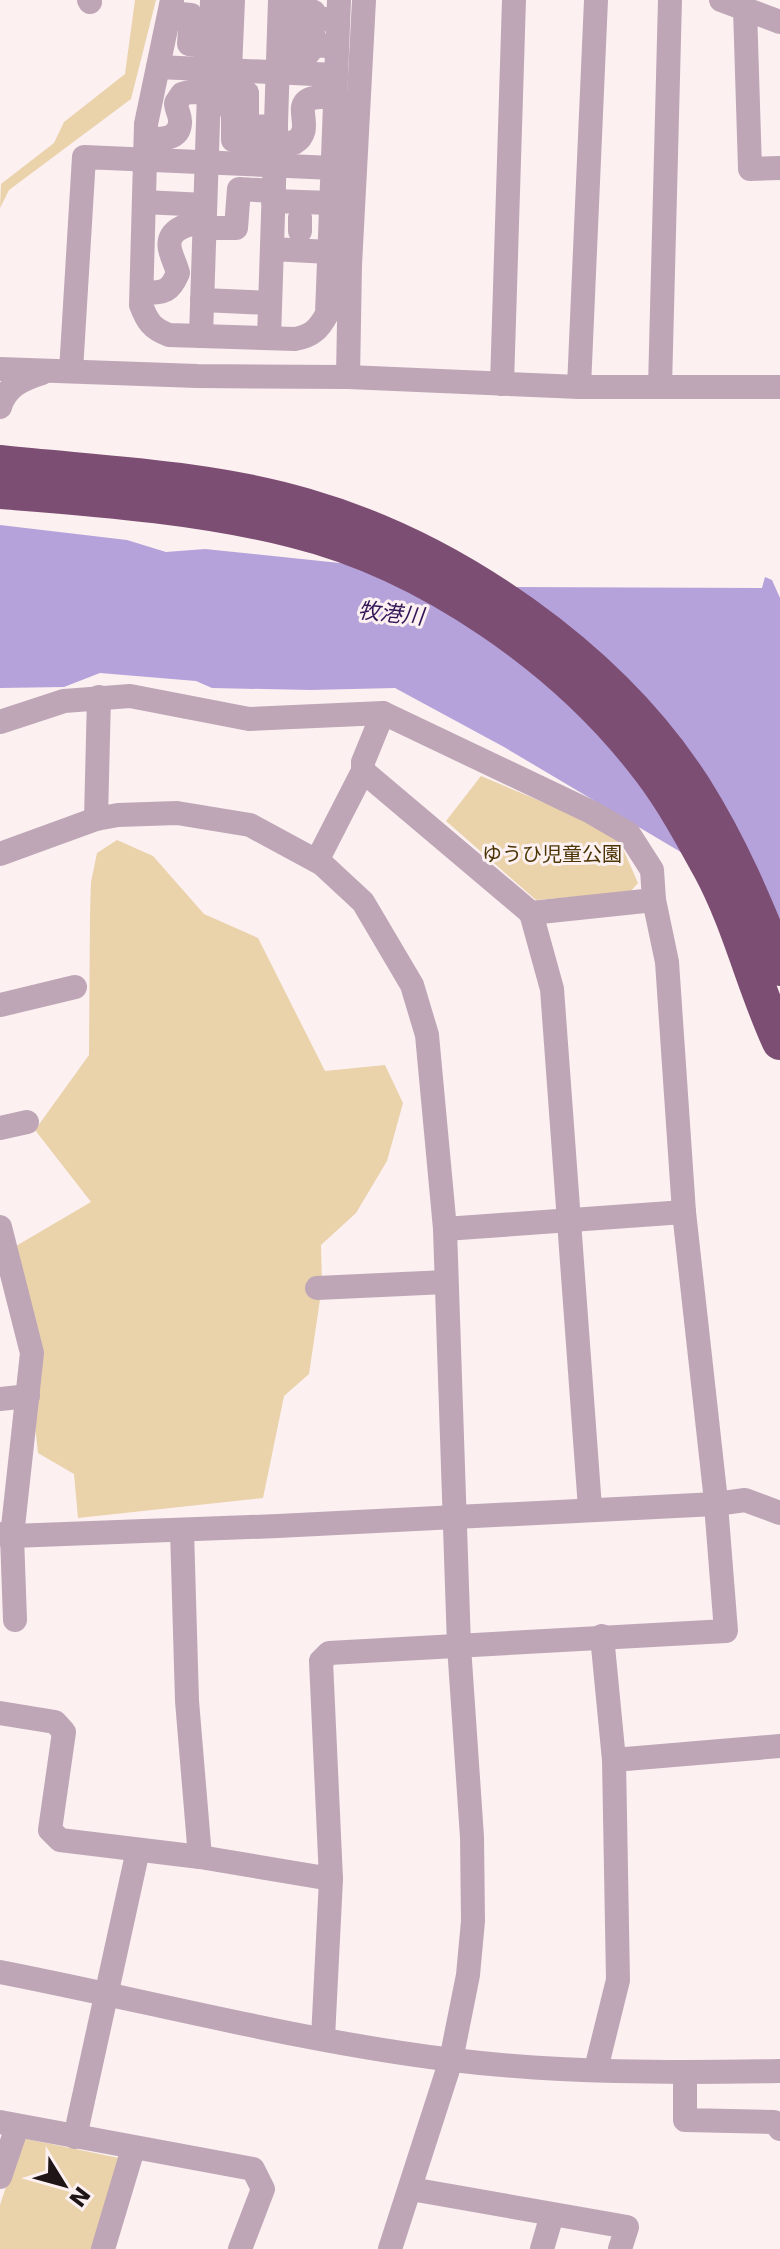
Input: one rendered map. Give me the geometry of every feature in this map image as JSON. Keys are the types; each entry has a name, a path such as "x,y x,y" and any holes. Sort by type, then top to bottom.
{"highway":[{"path":"0,463 191,481 228,502 379,559 433,586 510,635 584,698 650,769 672,802 725,900 780,1042"},
{"path":"0,491 152,504 228,502 305,506 390,536 473,579 569,650 600,677 692,785 742,874 775,954"}],"street":[{"path":"201,336 207,163 214,77 212,0"},
{"path":"61,370 84,157 146,149 176,134 180,126 176,103 182,94 214,77 243,32 233,0"},
{"path":"269,338 280,0"},
{"path":"348,377 350,265 364,0"},
{"path":"502,384 514,0"},
{"path":"579,387 596,0"},
{"path":"660,387 670,0"},
{"path":"721,0 780,22"},
{"path":"325,27 336,86 333,168 329,252 327,314 320,327 309,337 295,339 169,335 156,330 146,320 141,305 146,124 171,6 191,15 189,44 233,108 233,140 275,145 333,168"},
{"path":"745,9 750,169 780,168"},
{"path":"158,67 214,77 278,72 336,86"},
{"path":"146,149 207,163 294,143 302,138 305,129 301,113 303,105 310,97 336,86"},
{"path":"144,202 175,197 205,219 236,228 239,189 300,210 331,211"},
{"path":"142,293 162,292 172,285 178,273 169,251 170,240 179,227 205,219"},
{"path":"272,249 329,252"},
{"path":"202,300 270,303"},
{"path":"0,369 197,376 348,377 579,387 780,387"},
{"path":"0,407 3,396 16,384 61,370"},
{"path":"0,722 64,701 130,696 249,719 383,713 591,812 629,834 652,870 654,900 667,962 684,1212 716,1504 726,1631 329,1653 321,1661 331,1879 323,2038"},
{"path":"96,819 99,697"},
{"path":"320,855 363,771 363,762 383,713"},
{"path":"363,771 531,913 552,989 590,1508"},
{"path":"0,854 96,819 118,815 177,813 250,825 322,864 363,902 412,985 427,1035 445,1229 459,1646 472,1837 473,1921 468,1975 451,2060 390,2249"},
{"path":"531,913 654,900"},
{"path":"0,1005 75,987"},
{"path":"0,1128 27,1122"},
{"path":"445,1229 684,1212"},
{"path":"0,1227 32,1353 6,1535 15,1620"},
{"path":"317,1288 446,1282"},
{"path":"0,1399 28,1396"},
{"path":"6,1535 182,1530 716,1504 745,1500 780,1513"},
{"path":"182,1530 187,1701 200,1857"},
{"path":"596,2069 618,1980 614,1760 602,1636"},
{"path":"0,1713 55,1722 64,1732 50,1830 60,1840 200,1857 331,1879"},
{"path":"614,1760 780,1746"},
{"path":"75,2137 138,1850"},
{"path":"0,1972 323,2038 451,2060 685,2072 780,2071"},
{"path":"685,2072 685,2120 774,2122 780,2129"},
{"path":"0,2177 9,2125 253,2169 263,2189 240,2249"},
{"path":"103,2249 133,2149"},
{"path":"411,2189 627,2227 620,2249"},
{"path":"542,2249 552,2215"}],"green space":[{"path":"135,0 156,0 131,99 9,190 0,208 1,184 54,143 64,122 125,74"},
{"name":"ゆうひ児童公園","path":"481,776 583,819 620,842 638,883 630,892 536,900 446,821"},
{"path":"117,840 153,856 204,914 258,938 325,1071 385,1065 403,1103 387,1161 356,1213 321,1245 322,1286 309,1374 284,1396 263,1498 78,1518 74,1474 38,1453 16,1246 91,1202 35,1130 89,1055 91,882 97,853"},
{"path":"22,2138 119,2158 93,2249 0,2249 0,2205"}],"water":[{"name":"牧港川","path":"0,525 127,540 166,552 205,549 492,579 510,587 762,588 765,577 772,580 780,598 780,926 679,851 504,747 395,688 212,688 196,681 100,673 64,687 0,688"}]}
